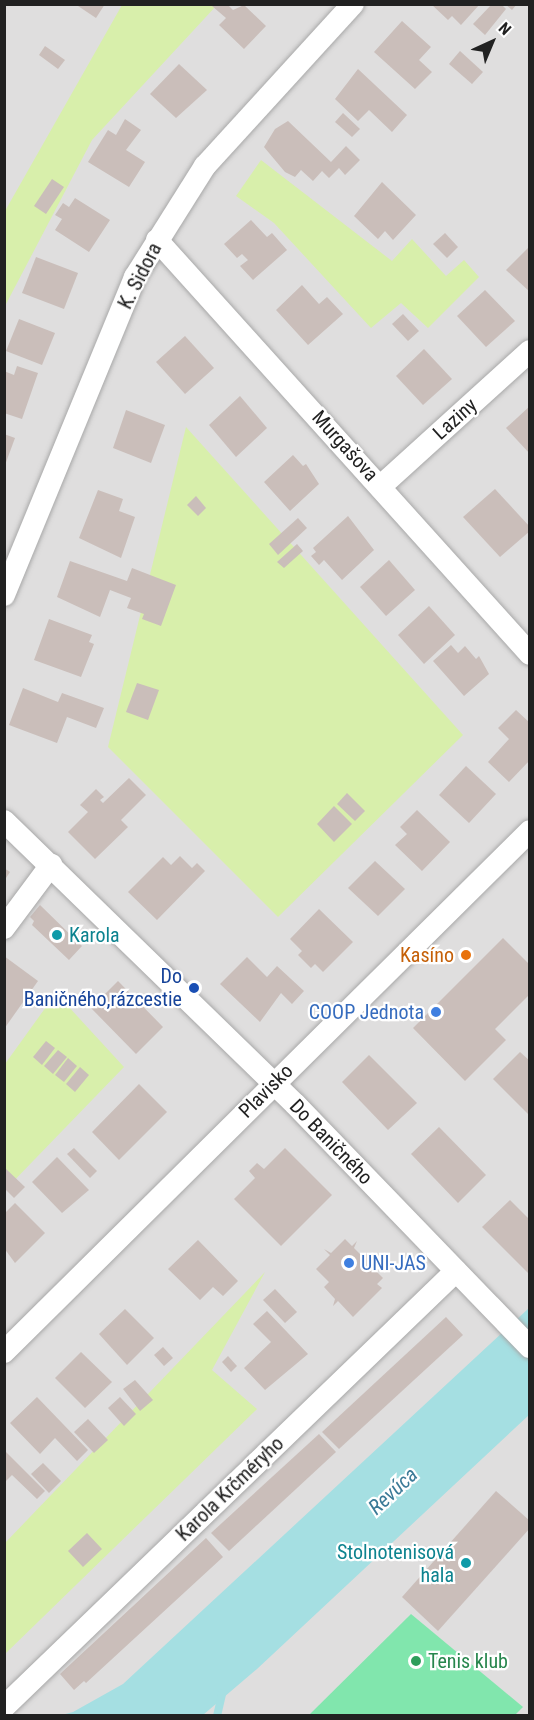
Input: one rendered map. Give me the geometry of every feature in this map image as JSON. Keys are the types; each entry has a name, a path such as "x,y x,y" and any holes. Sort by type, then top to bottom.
{"street":[{"name":"K. Sidora","path":"4,595 135,277 205,166 353,4"},
{"name":"Murgašova","path":"157,240 530,654"},
{"name":"Laziny","path":"381,486 530,351"},
{"name":"Do Baničného","path":"4,821 273,1083 530,1347"},
{"name":"Plavisko","path":"4,1353 273,1083 530,831"},
{"path":"4,928 51,865"},
{"name":"Karola Krčméryho","path":"4,1707 456,1271"}],"shaded area":[{"path":"5,5 529,5 529,1715 5,1715"}],"green space":[{"path":"122,5 217,5 92,140 5,306 5,211"},
{"path":"261,160 392,261 412,239 446,276 464,260 479,277 428,328 401,303 371,328 274,223 236,196"},
{"path":"186,427 463,735 278,917 108,747"},
{"path":"56,993 124,1067 5,1190 5,1064"},
{"path":"265,1272 212,1370 257,1409 5,1654 5,1543"},
{"name":"Tenis klub","path":"411,1614 523,1707 514,1716 309,1715"}],"water":[{"name":"Revúca","path":"529,1308 529,1415 257,1669 203,1715 58,1716 73,1712 123,1684"}],"building":[{"path":"75,4 105,4 96,18"},
{"path":"227,4 233,10 244,5 266,26 244,49 219,25 226,18 212,6"},
{"path":"431,4 480,4 461,25 452,16 448,20"},
{"path":"492,4 501,4 506,9 485,35 473,24"},
{"path":"505,4 517,4 512,10"},
{"path":"402,21 431,47 419,60 432,72 415,89 374,52"},
{"path":"45,46 65,60 58,69 39,55"},
{"path":"460,51 483,72 472,84 449,64"},
{"path":"179,64 207,90 176,118 150,94"},
{"path":"358,69 407,115 392,132 369,110 358,121 335,99"},
{"path":"343,113 360,129 352,137 335,122"},
{"path":"125,119 141,130 126,150 145,162 129,187 88,162 108,130 116,135"},
{"path":"288,121 331,162 346,146 360,160 345,175 339,168 329,178 322,171 313,181 301,170 295,177 285,172 264,147 275,129"},
{"path":"52,179 64,187 46,214 34,206"},
{"path":"382,182 416,215 393,240 385,231 378,239 354,216"},
{"path":"75,198 110,220 89,252 55,230 62,219 55,215 63,203 69,207"},
{"path":"251,220 267,237 272,233 287,250 253,280 240,266 248,260 242,254 237,258 224,244"},
{"path":"445,233 458,247 447,258 433,244"},
{"path":"530,246 530,292 506,270"},
{"path":"36,257 78,273 64,309 22,293"},
{"path":"302,285 319,304 327,297 343,314 308,345 276,310"},
{"path":"485,290 515,321 486,347 457,316"},
{"path":"403,314 419,331 408,341 392,324"},
{"path":"19,319 55,333 42,365 6,351"},
{"path":"185,336 214,368 185,394 156,362"},
{"path":"424,349 452,379 423,405 396,376"},
{"path":"17,366 38,373 22,419 4,413 4,371 14,375"},
{"path":"240,396 267,428 236,457 209,425"},
{"path":"530,406 530,454 506,428"},
{"path":"126,410 165,425 151,463 113,448"},
{"path":"4,434 15,438 5,465 4,464"},
{"path":"293,455 303,466 306,464 319,484 290,511 264,482"},
{"path":"495,489 530,527 530,531 500,557 463,517"},
{"path":"98,490 123,499 119,511 135,517 121,558 79,538"},
{"path":"196,496 206,508 198,516 187,505"},
{"path":"348,516 374,550 342,580 324,560 319,565 311,556 316,552 313,548"},
{"path":"298,518 307,528 278,555 269,544"},
{"path":"297,544 303,551 284,568 277,562"},
{"path":"389,560 415,590 386,616 360,587"},
{"path":"70,561 127,581 132,568 176,585 161,626 142,619 144,614 127,608 131,598 110,590 100,617 57,597"},
{"path":"429,606 455,635 424,664 398,635"},
{"path":"49,619 92,635 89,642 94,644 81,677 34,660"},
{"path":"451,645 458,653 465,646 476,659 479,656 489,674 464,696 433,661"},
{"path":"137,683 159,690 148,720 126,712"},
{"path":"23,688 58,702 62,693 104,708 96,728 67,717 57,743 9,725"},
{"path":"516,710 530,723 530,760 509,782 488,762 509,739 498,728"},
{"path":"466,766 496,794 469,823 439,795"},
{"path":"129,778 146,795 121,820 128,827 95,859 68,832 88,812 80,805 96,789 104,797 100,800 103,803"},
{"path":"347,793 365,811 355,821 337,804"},
{"path":"334,806 352,824 334,842 317,824"},
{"path":"417,810 450,842 422,871 395,845 407,834 400,827"},
{"path":"180,856 192,868 197,863 205,871 157,920 128,892 163,857 171,865"},
{"path":"375,861 405,889 378,916 348,888"},
{"path":"4,868 10,872 4,881"},
{"name":"Karola","path":"40,905 82,946 69,960 32,925 34,921 30,917"},
{"path":"319,909 353,942 323,972 315,964 311,968 298,955 302,951 290,939"},
{"path":"503,938 530,965 530,994 495,1029 506,1040 465,1081 413,1028"},
{"path":"4,956 38,981 4,1029"},
{"path":"247,957 267,977 277,966 304,991 292,1004 281,993 260,1022 220,984"},
{"path":"118,981 163,1027 136,1054 91,1008"},
{"path":"46,1041 55,1048 42,1065 33,1057"},
{"path":"58,1050 67,1057 53,1074 44,1066"},
{"path":"520,1052 530,1061 530,1116 493,1079"},
{"path":"369,1055 417,1103 388,1130 342,1082"},
{"path":"68,1058 77,1066 64,1082 55,1075"},
{"path":"80,1067 89,1075 75,1092 66,1084"},
{"path":"139,1084 167,1112 119,1160 92,1132"},
{"path":"439,1127 486,1175 458,1203 411,1154"},
{"path":"74,1148 97,1171 90,1178 67,1154"},
{"path":"285,1148 332,1195 281,1246 234,1199 255,1178 249,1171 257,1163 264,1169"},
{"path":"57,1157 89,1190 62,1213 32,1182"},
{"path":"4,1167 25,1187 14,1198 4,1188"},
{"path":"510,1200 530,1220 530,1275 482,1227"},
{"path":"15,1203 45,1233 15,1263 4,1248 4,1214"},
{"path":"345,1239 352,1246 357,1241 354,1248 363,1257 366,1254 373,1261 370,1265 383,1278 377,1284 382,1288 353,1317 338,1301 333,1306 335,1299 324,1287 329,1282 316,1269 330,1255 324,1249 331,1253"},
{"path":"198,1240 238,1281 223,1296 213,1287 200,1300 168,1269"},
{"path":"275,1289 297,1312 285,1323 263,1300"},
{"path":"125,1309 154,1338 127,1365 99,1334"},
{"path":"267,1311 308,1354 265,1390 244,1368 271,1342 253,1324"},
{"path":"446,1317 463,1335 339,1449 322,1432"},
{"path":"163,1347 173,1358 164,1366 154,1355"},
{"path":"81,1352 112,1382 85,1408 55,1378"},
{"path":"228,1356 237,1366 231,1372 222,1362"},
{"path":"135,1380 153,1400 140,1411 123,1389"},
{"path":"37,1397 88,1450 77,1461 55,1438 40,1454 10,1423"},
{"path":"120,1397 136,1414 124,1426 108,1408"},
{"path":"88,1419 108,1440 94,1453 74,1432"},
{"path":"319,1434 336,1452 229,1551 211,1533"},
{"path":"4,1450 45,1491 37,1499 12,1475 4,1483"},
{"path":"43,1463 61,1481 49,1493 31,1474"},
{"name":"Stolnotenisová hala","path":"496,1491 530,1521 530,1528 438,1631 402,1597"},
{"path":"87,1533 102,1549 83,1567 68,1551"},
{"path":"206,1538 223,1557 86,1683 84,1681 74,1690 60,1674"}],"waterway":[{"path":"217,1716 222,1694"}],"place":[{"name":"Karola","path":"57,935"},
{"name":"Kasíno","path":"466,955"},
{"name":"Do Baničného,rázcestie","path":"194,988"},
{"name":"COOP Jednota","path":"436,1012"},
{"name":"UNI-JAS","path":"349,1263"},
{"name":"Stolnotenisová hala","path":"466,1563"},
{"name":"Tenis klub","path":"416,1661"}]}
